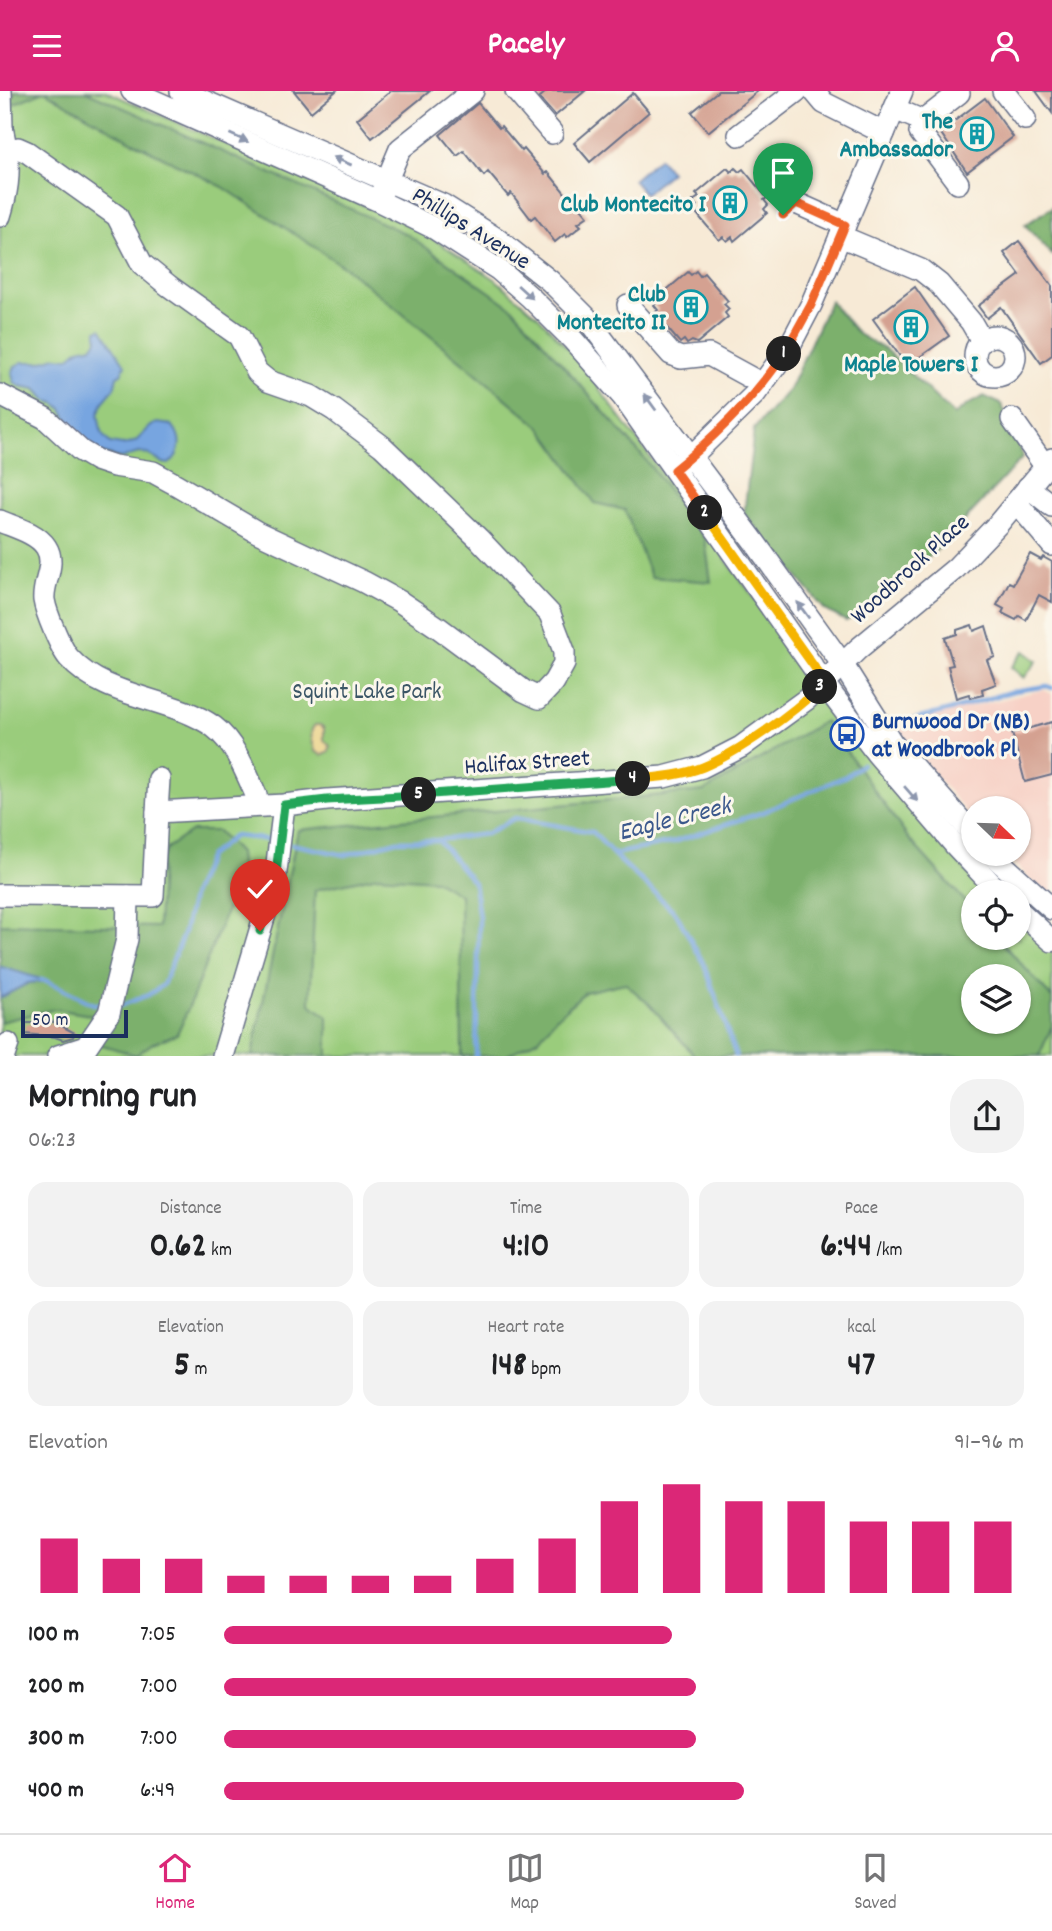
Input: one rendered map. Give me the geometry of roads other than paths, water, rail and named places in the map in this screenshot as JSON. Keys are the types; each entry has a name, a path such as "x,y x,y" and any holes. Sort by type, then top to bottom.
{"street":[{"path":"0,216 8,190 9,169 3,156 1,91"},
{"name":"Phillips Avenue","path":"132,91 213,106 379,201 432,227 499,270 530,297 573,340 757,544 843,665 892,743 961,821"},
{"name":"Phillips Avenue","path":"181,91 443,205 497,239 550,281 586,317 834,697 899,780 988,880"},
{"path":"379,201 400,149 473,91"},
{"path":"516,91 552,132"},
{"path":"739,135 797,91"},
{"path":"814,91 824,103 884,133"},
{"path":"1003,91 1025,119"},
{"path":"958,183 920,132 923,121 959,93"},
{"path":"682,463 736,414 788,349 811,305 898,100 923,121"},
{"path":"0,395 45,418 81,451 96,460 153,473 257,532 399,601 524,691 539,698 554,682 564,664 564,652 550,614 479,539 382,446 312,395 268,381 257,372 239,336 142,264 117,216 27,152 18,148 3,156"},
{"path":"779,182 794,202 843,231 921,270 939,283 971,322 982,341"},
{"path":"628,305 671,354 681,358 709,355 762,384"},
{"path":"1012,419 1048,462"},
{"name":"Woodbrook Place","path":"825,682 858,649 956,568 1048,462"},
{"path":"1022,494 1052,506"},
{"path":"1022,494 1052,545"},
{"path":"0,521 34,536 47,548 50,565 44,598 50,621 68,658 89,675 129,694 188,713 215,728 240,758 256,795"},
{"name":"Halifax Street","path":"160,812 278,823 327,800 664,777 702,767 741,747 807,699 825,682"},
{"path":"0,895 153,896 160,812 159,779"},
{"path":"223,1056 275,880 278,823"},
{"path":"1004,866 1052,909"},
{"path":"58,1056 91,1051 109,1013 127,939 128,896"},
{"path":"1031,922 1052,941"}],"water":[{"path":"659,158 671,172 645,194 633,180"},
{"path":"101,328 125,365 98,415 104,437 110,443 129,444 157,423 172,425 180,445 169,464 147,454 139,453 121,458 100,453 77,435 62,409 55,403 47,401 36,389 19,386 14,382 12,373 22,362 41,362 55,357 69,358 79,349 93,346 97,340 97,330"},
{"path":"0,967 47,981 28,983 0,998"}],"waterway":[{"name":"Eagle Creek","path":"906,725 912,720 1013,691 1047,686 1052,688"},
{"name":"Eagle Creek","path":"614,854 674,842 763,812 846,776 862,764"},
{"name":"Eagle Creek","path":"291,844 345,855 397,841 438,840 486,834 515,818 593,832 676,913 705,966 736,1056"},
{"name":"Eagle Creek","path":"120,1006 148,995 163,985 184,932 193,893 209,856 234,836 271,840"},
{"path":"438,840 474,883 479,918 476,1056"},
{"name":"Eagle Creek","path":"41,980 93,1004 104,1005"}],"place":[{"name":"The Ambassador","path":"977,134"},
{"name":"Club Montecito I","path":"730,203"},
{"name":"Club Montecito II","path":"691,307"},
{"name":"Maple Towers I","path":"911,327"},
{"name":"Burnwood Dr (NB) at Woodbrook Pl","path":"847,734"}],"park label":[{"name":"Squint Lake Park","path":"367,690"}]}
